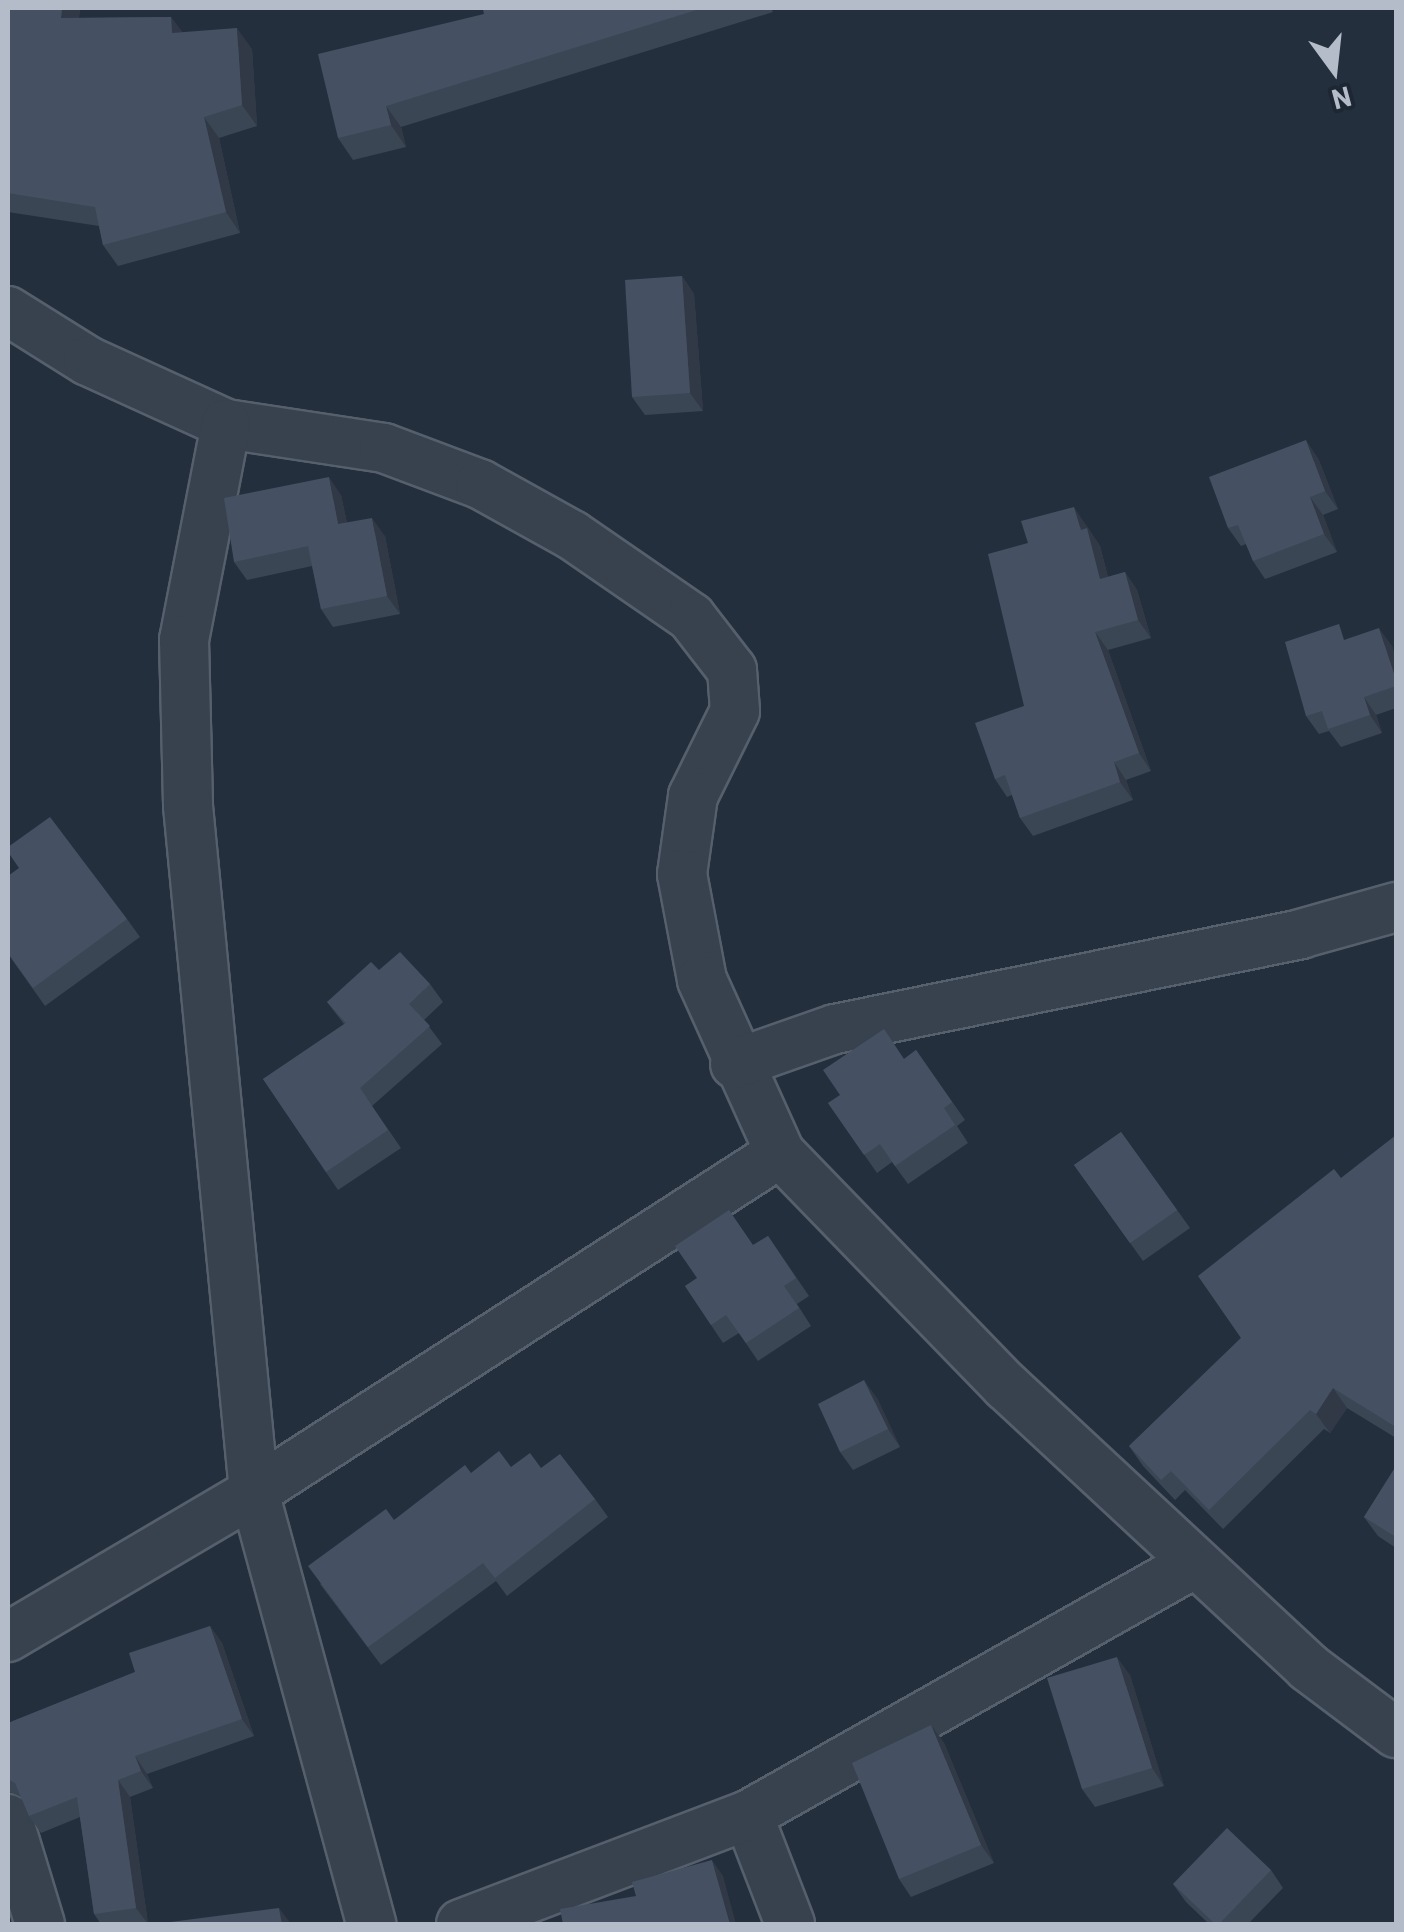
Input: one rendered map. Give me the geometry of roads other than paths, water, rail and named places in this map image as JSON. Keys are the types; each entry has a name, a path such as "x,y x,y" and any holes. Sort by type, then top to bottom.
{"street":[{"path":"8,311 88,360 226,424 384,448 480,484 572,535 692,617 732,670 735,712 693,796 682,874 702,980 735,1064 780,1152 1006,1386 1308,1667 1396,1733"},
{"path":"226,424 184,640 187,769 254,1492 371,1924"},
{"path":"735,1064 836,1029 1300,934 1396,907"},
{"path":"8,1637 254,1492 780,1152"},
{"path":"460,1924 748,1815 1195,1563"},
{"path":"748,1815 790,1924"},
{"path":"8,1819 40,1924"}]}
